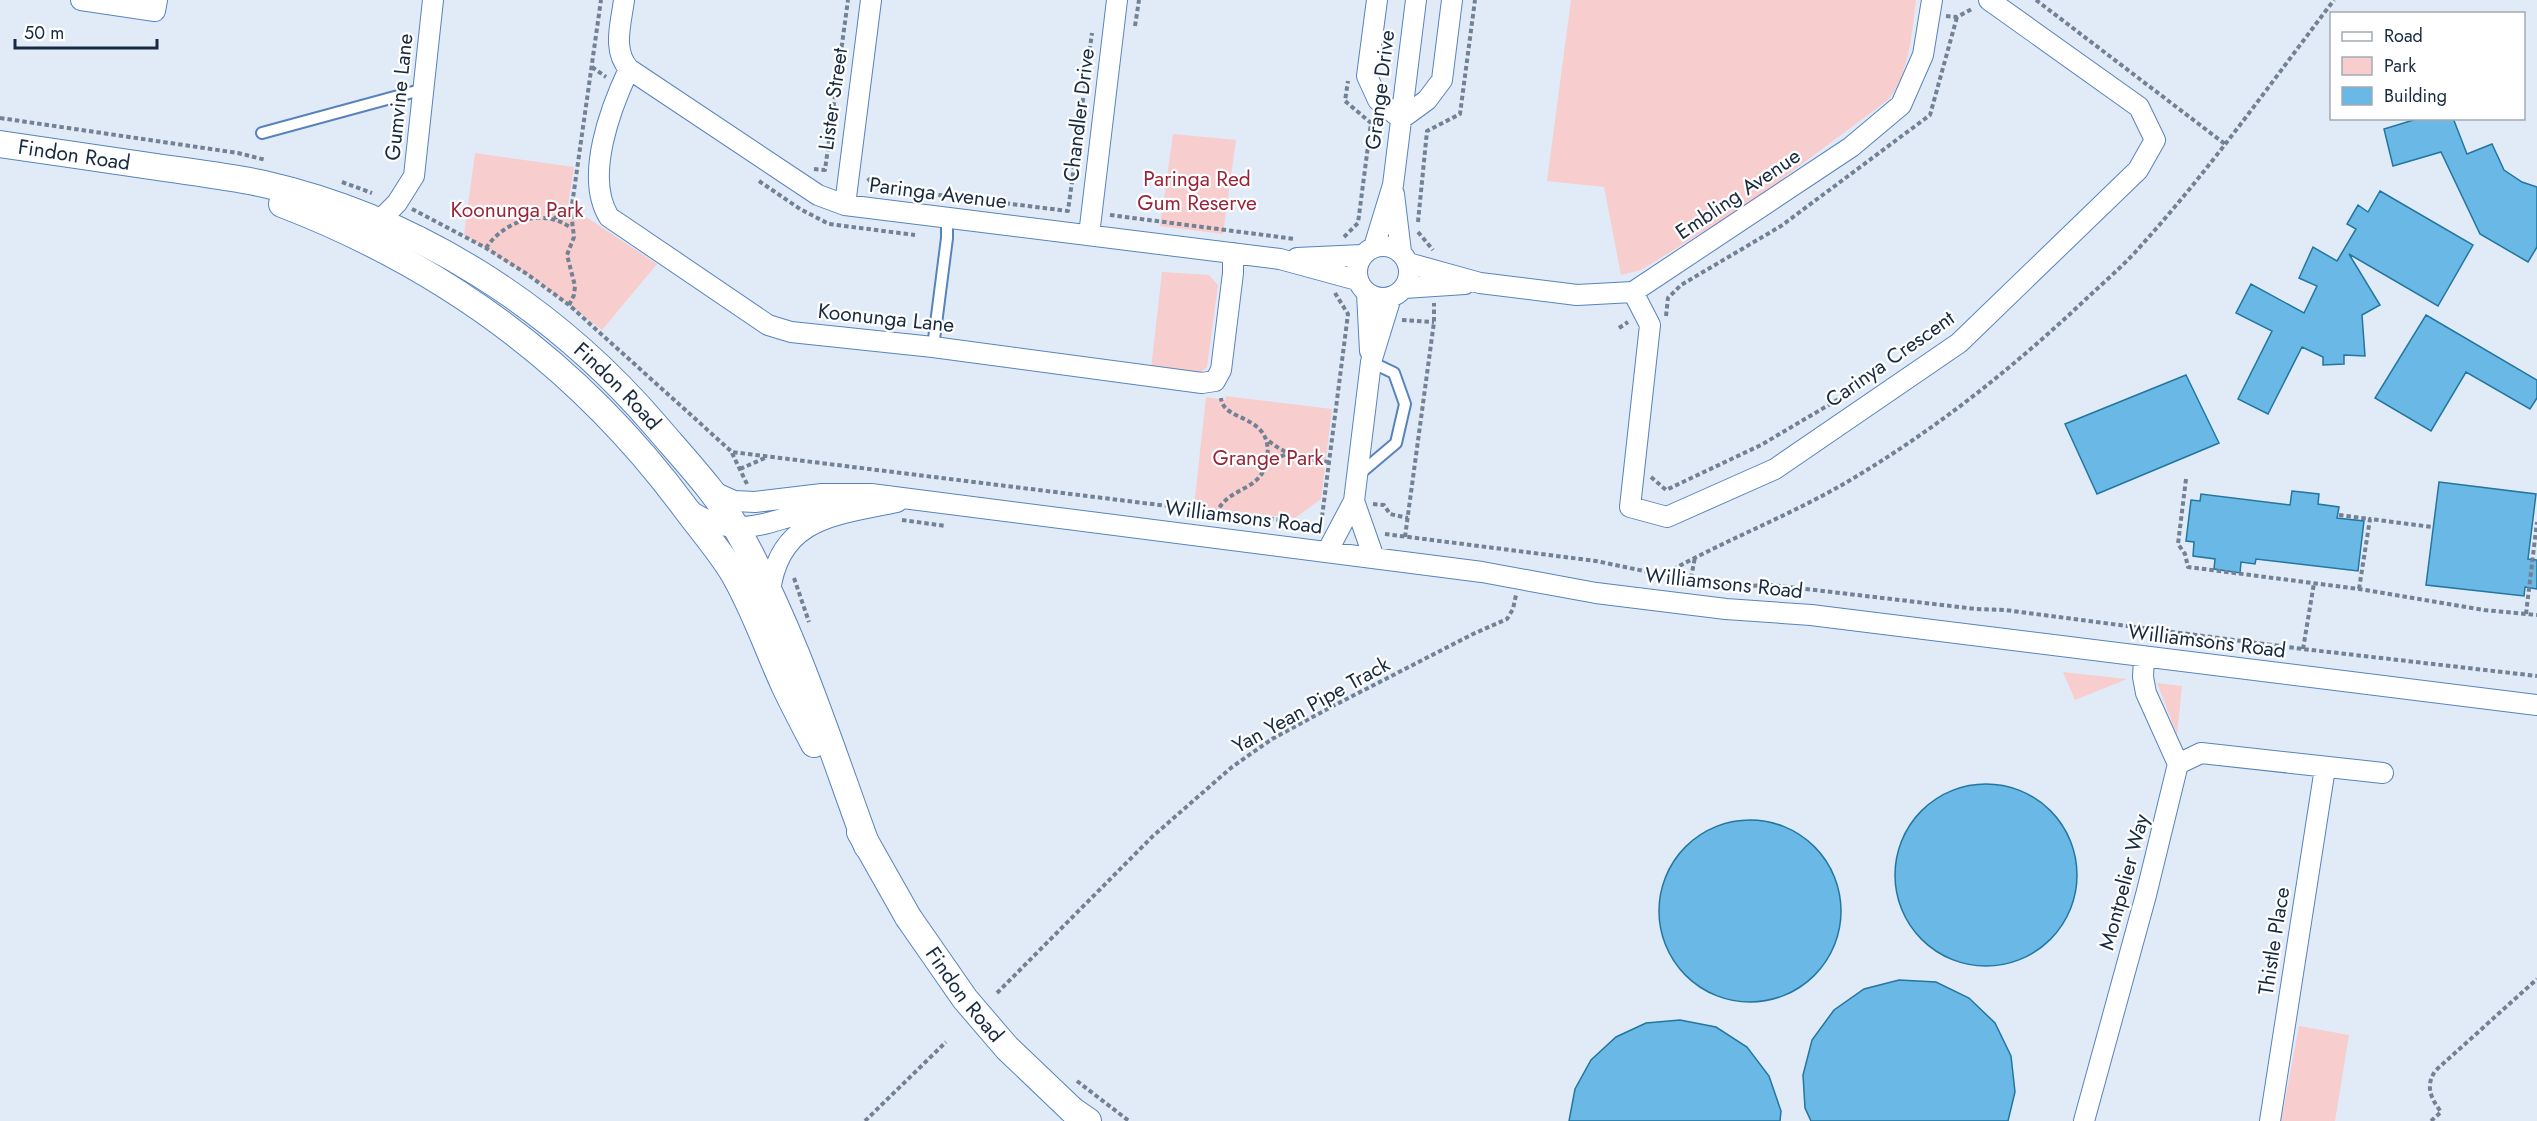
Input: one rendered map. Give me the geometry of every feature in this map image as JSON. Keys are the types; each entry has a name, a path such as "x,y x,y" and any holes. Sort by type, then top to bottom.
{"street":[{"path":"81,0 155,11 157,0"},
{"name":"Gumvine Lane","path":"378,222 397,203 414,176 433,0"},
{"path":"624,0 619,51 629,69"},
{"name":"Lister Street","path":"844,205 871,0"},
{"name":"Chandler Drive","path":"1089,235 1117,0"},
{"path":"1377,0 1367,76 1378,100 1401,119 1427,100 1442,80 1452,0"},
{"name":"Grange Drive","path":"1368,251 1393,185 1416,0"},
{"name":"Embling Avenue","path":"1633,292 1851,147 1901,105 1923,56 1932,0"},
{"name":"Carinya Crescent","path":"1633,292 1650,325 1630,507 1667,517 1775,470 1959,343 2138,170 2155,140 2139,107 1985,7"},
{"name":"Koonunga Lane","path":"629,69 607,123 598,184 601,205 609,217 768,325 791,332 933,347 1202,382 1215,381"},
{"name":"Paringa Avenue","path":"629,69 818,195 844,205 1280,259 1362,287"},
{"name":"Findon Road","path":"0,144 214,174 321,200 418,240 490,280 550,322 596,362 637,404 708,489 734,526 770,592 867,846"},
{"name":"Findon Road","path":"149,166 259,196 324,220 439,282 538,350 588,396 648,459 730,569 748,600 785,688 867,846 908,917 965,999 1007,1048 1080,1115"},
{"name":"Grange Drive","path":"1393,185 1404,257"},
{"path":"1374,558 1354,501 1371,362 1362,287 1356,268 1368,251 1386,245 1404,257 1480,283 1577,295 1633,292"},
{"name":"Paringa Avenue","path":"1280,259 1368,251"},
{"path":"1215,381 1221,370 1233,273 1233,253"},
{"path":"1371,362 1398,293 1409,274 1404,257"},
{"path":"1362,287 1379,298 1398,293 1480,283"},
{"name":"Williamsons Road","path":"708,489 734,501 755,502 822,494 871,494 1374,558 1519,578 1607,595 1726,609 1811,615 2537,705"},
{"path":"770,592 773,572 779,556 793,538 805,528 826,518 909,499"},
{"name":"Williamsons Road","path":"734,526 750,528 822,507 909,499"},
{"path":"1327,552 1331,526 1354,501"},
{"path":"730,569 729,552 734,526 743,507 755,502"},
{"path":"685,507 716,525 734,526"},
{"path":"2144,657 2143,677 2146,693 2178,764 2201,753 2383,773"},
{"name":"Montpelier Way","path":"2084,1121 2146,894 2178,764"},
{"name":"Thistle Place","path":"2270,1121 2325,768"}],"lane":[{"path":"262,133 424,89"},
{"path":"933,347 947,238 947,218"},
{"path":"1357,476 1396,443 1405,404 1394,373 1371,362"}],"path":[{"path":"807,164 816,170 825,170 848,0"},
{"path":"1134,34 1139,0"},
{"path":"2036,0 2225,144"},
{"path":"1972,11 1985,7"},
{"path":"1666,321 1668,298 1681,285 1781,226 1930,115 1957,17"},
{"path":"920,193 1068,211 1093,23"},
{"path":"592,68 621,87"},
{"path":"0,118 238,153 269,161"},
{"path":"1338,244 1358,223 1371,123"},
{"path":"866,175 875,188 886,189"},
{"path":"753,177 800,209 829,224 947,238"},
{"path":"332,179 397,203 486,248 527,274 569,305 732,452 745,481"},
{"path":"1111,204 1110,216 1303,240"},
{"path":"486,248 504,228 516,222 554,218 571,212"},
{"path":"554,218 572,228"},
{"path":"732,452 1331,526 1329,462 1348,314 1329,284"},
{"path":"1215,381 1221,402 1226,408 1252,423 1268,441 1287,454 1300,459 1329,462"},
{"path":"1648,474 1666,490 1761,445 1858,387"},
{"path":"1216,513 1227,496 1250,486 1258,479 1267,462 1268,441"},
{"path":"1267,462 1287,454"},
{"path":"740,469 768,457"},
{"path":"2186,479 2178,544 2185,554 2188,567 2359,589 2484,610 2537,615"},
{"path":"2339,515 2432,526"},
{"path":"2359,589 2370,519"},
{"path":"900,520 946,526"},
{"path":"2526,614 2537,522"},
{"name":"Yan Yean Pipe Track","path":"997,993 1153,836 1232,767 1272,739 1333,706 1507,619 1513,609 1523,553 1365,531"},
{"path":"1691,578 1695,557"},
{"path":"795,569 793,581 810,627"},
{"path":"1663,575 1744,586 1772,585 1976,609 2005,610 2303,649 2537,676"},
{"path":"2303,649 2314,583"},
{"path":"2431,1121 2441,1112 2429,1091 2430,1080 2436,1071 2537,979"},
{"path":"865,1121 946,1042"},
{"path":"1069,1075 1129,1121"}],"green space":[{"path":"1571,0 1916,0 1905,66 1888,100 1750,203 1641,270 1621,275 1604,187 1547,181"},
{"name":"Paringa Red Gum Reserve","path":"1173,134 1236,140 1223,234 1160,226"},
{"name":"Koonunga Park","path":"475,153 574,167 568,205 657,264 602,330 537,281 464,235"},
{"path":"1162,272 1209,275 1218,285 1207,367 1198,375 1151,369"},
{"name":"Grange Park","path":"1226,396 1332,409 1321,499 1295,518 1194,507 1206,397 1225,400"},
{"path":"2063,672 2127,679 2075,700"},
{"path":"2157,683 2182,686 2177,735"},
{"path":"2299,1026 2349,1035 2335,1121 2281,1121"}],"building":[{"path":"2413,120 2454,120 2467,154 2492,144 2504,170 2522,182 2537,187 2537,247 2528,262 2480,234 2441,152 2393,166 2384,129"},
{"path":"2380,191 2473,245 2438,306 2349,254 2380,305 2362,315 2365,356 2344,355 2344,364 2323,365 2323,357 2302,347 2268,414 2238,399 2272,331 2236,313 2251,284 2304,313 2317,286 2299,278 2313,247 2337,261 2356,229 2347,224 2358,205 2368,212"},
{"path":"2426,315 2537,380 2537,398 2530,409 2466,372 2431,431 2375,398"},
{"path":"2186,375 2219,443 2097,494 2065,424"},
{"path":"2439,482 2536,494 2528,559 2537,560 2537,589 2525,587 2524,596 2426,585"},
{"path":"2292,491 2319,494 2318,504 2339,507 2337,518 2364,521 2358,571 2256,559 2255,564 2241,562 2240,573 2214,569 2215,559 2193,556 2194,542 2186,541 2191,500 2200,501 2201,494 2290,505"},
{"path":"1986,784 2021,791 2050,811 2070,840 2077,875 2070,910 2050,939 2021,959 1986,966 1951,959 1922,939 1902,910 1895,875 1902,840 1922,811 1951,791"},
{"path":"1750,820 1785,827 1814,847 1834,876 1841,911 1834,946 1814,975 1785,995 1750,1002 1715,995 1686,975 1666,946 1659,911 1666,876 1686,847 1715,827"},
{"path":"1899,980 1936,982 1969,998 1995,1023 2011,1056 2015,1092 2008,1121 1811,1121 1805,1108 1803,1075 1812,1040 1834,1010 1864,989"},
{"path":"1680,1020 1716,1027 1747,1047 1769,1076 1781,1111 1780,1121 1569,1121 1575,1089 1591,1060 1616,1037 1646,1023"}]}
